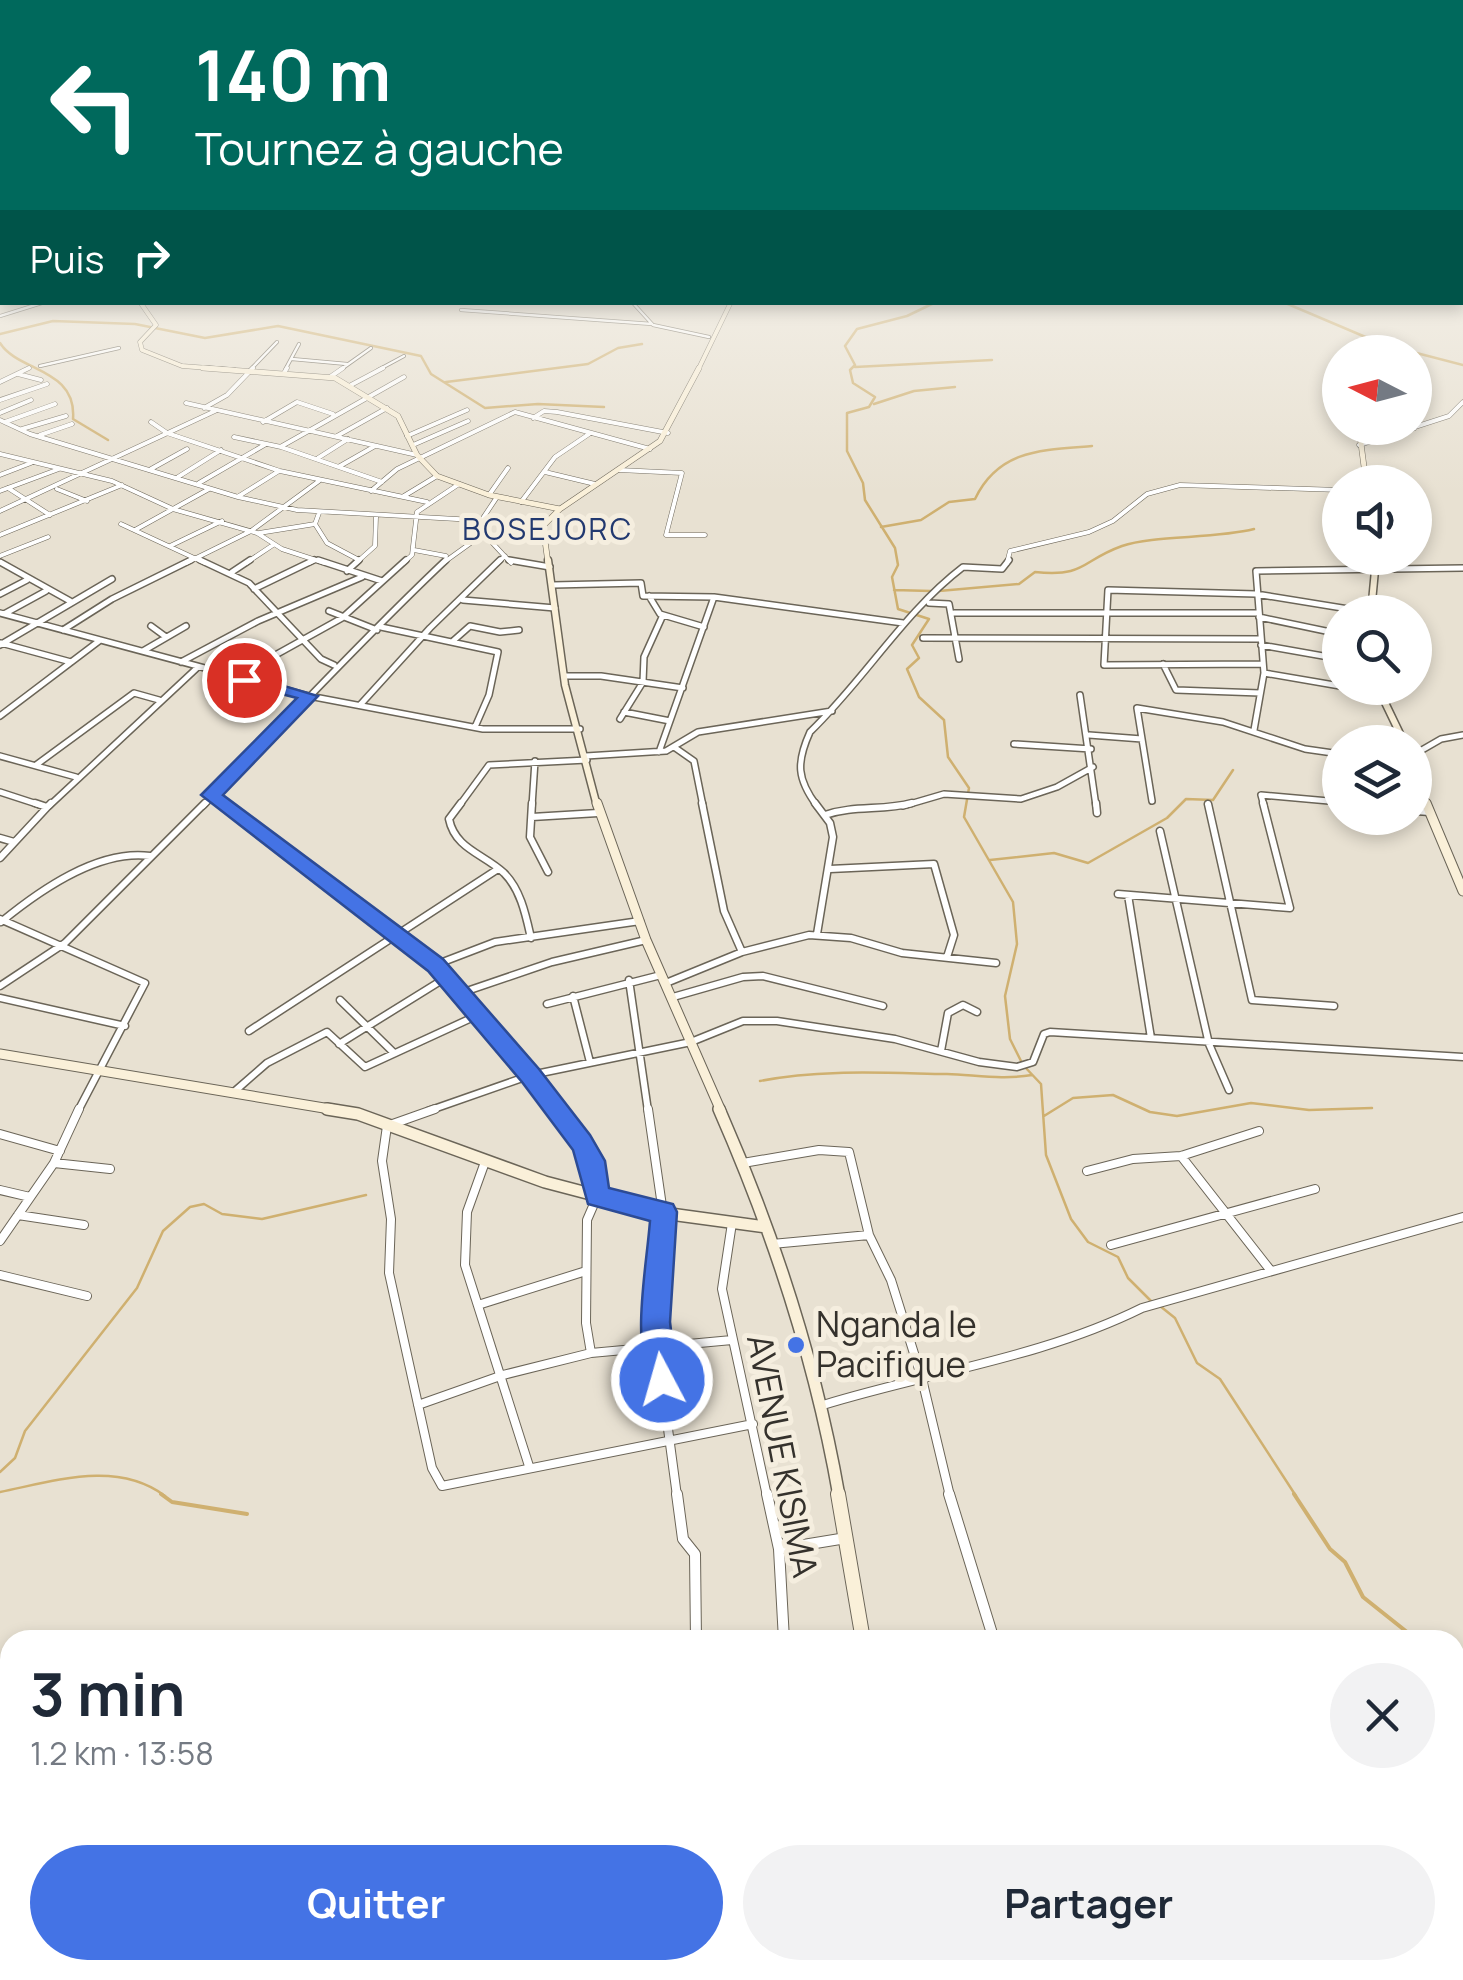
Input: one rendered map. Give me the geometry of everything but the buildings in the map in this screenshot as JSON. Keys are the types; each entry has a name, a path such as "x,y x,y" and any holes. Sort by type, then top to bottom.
{"street":[{"path":"0,316 24,308"},
{"path":"144,308 156,326 140,342 142,350 182,366 330,376 387,408 419,457 438,476 493,496 560,510"},
{"path":"618,320 628,308"},
{"path":"636,308 652,324"},
{"path":"2,421 36,436 280,506 376,516 544,524 668,432 726,308"},
{"path":"461,310 618,320 710,338"},
{"path":"204,408 227,395 277,342"},
{"path":"284,373 300,344"},
{"path":"40,366 119,348"},
{"path":"330,376 371,348"},
{"path":"351,385 404,356"},
{"path":"292,359 348,364"},
{"path":"0,382 29,368"},
{"path":"16,374 41,380"},
{"path":"281,447 404,377"},
{"path":"2,398 47,384"},
{"path":"0,413 31,400"},
{"path":"261,423 297,402 334,414"},
{"path":"1432,422 1449,416 1463,402"},
{"path":"186,403 419,457"},
{"path":"2,421 55,404"},
{"path":"336,436 387,408"},
{"path":"407,436 467,410"},
{"path":"0,511 88,474 215,411"},
{"path":"534,418 544,411 557,412 668,432"},
{"path":"371,491 419,457 515,412 650,449"},
{"path":"21,430 66,416"},
{"path":"151,422 167,432 280,471 428,502"},
{"path":"412,445 468,422"},
{"path":"36,436 72,424"},
{"path":"520,502 555,457 589,434"},
{"path":"234,437 281,447 382,482"},
{"path":"317,458 348,439"},
{"path":"198,484 267,444"},
{"path":"340,466 376,445"},
{"path":"1359,445 1363,465"},
{"path":"150,469 187,448"},
{"path":"177,478 220,450"},
{"path":"0,454 122,484 173,509 223,520 254,532 273,545 382,581"},
{"path":"0,475 32,463"},
{"path":"0,491 60,468"},
{"path":"508,468 484,522 486,532 515,565 550,567"},
{"path":"619,470 682,473 666,535 706,536"},
{"path":"238,497 280,471"},
{"path":"545,472 595,484"},
{"path":"403,497 438,476"},
{"path":"63,630 112,599 254,532 280,506 319,481"},
{"path":"0,535 88,502 122,484"},
{"path":"244,680 270,658 342,618 414,550 416,518 428,502 459,484"},
{"path":"929,603 932,591 963,566 1007,566 1010,551 1094,530 1114,521 1131,501 1162,488 1210,485 1322,489"},
{"path":"8,488 50,516"},
{"path":"54,488 88,502"},
{"path":"134,530 210,488"},
{"path":"315,524 319,512"},
{"path":"346,571 376,546 376,516"},
{"path":"170,546 223,520"},
{"path":"121,524 232,572 254,589 320,660 335,665"},
{"path":"254,532 315,524"},
{"path":"315,524 327,543 359,560"},
{"path":"544,524 564,676 598,813 646,940 743,1162 772,1244 823,1405 862,1630"},
{"path":"0,986 65,943 335,665 380,629 446,556 486,532"},
{"path":"48,537 0,559 27,580 71,601"},
{"path":"232,572 273,545"},
{"path":"414,550 446,556"},
{"path":"360,705 394,659 425,636 504,556"},
{"path":"254,589 315,560"},
{"path":"1254,730 1264,673 1256,571 1322,568"},
{"path":"1432,568 1463,568"},
{"path":"0,576 14,571"},
{"path":"180,662 275,614 363,576"},
{"path":"0,594 27,580"},
{"path":"1,644 112,580"},
{"path":"553,585 641,583 644,596 714,596 903,622"},
{"path":"2,614 47,590"},
{"path":"1263,664 1104,665 1108,590 1256,594 1322,605"},
{"path":"650,596 651,605 662,616 704,627"},
{"path":"660,752 714,596"},
{"path":"463,600 556,608"},
{"path":"817,934 833,837 825,815 801,784 799,771 810,732 834,710 903,622 929,603 949,604 954,613 959,659"},
{"path":"329,611 380,629 498,652 490,695 475,727"},
{"path":"954,613 1259,616 1322,630"},
{"path":"2,614 309,696 475,727 534,732 580,729"},
{"path":"662,616 644,657 642,682 622,715 670,721"},
{"path":"151,626 167,637"},
{"path":"142,652 186,626"},
{"path":"452,642 470,626 500,632 519,630"},
{"path":"923,638 1261,642 1322,655"},
{"path":"0,716 100,640"},
{"path":"1,644 72,662"},
{"path":"1163,664 1176,690 1260,693"},
{"path":"0,858 76,778 198,667"},
{"path":"1264,673 1322,683"},
{"path":"564,676 602,676 683,688"},
{"path":"36,765 134,693 160,700"},
{"path":"1080,695 1089,735 1097,813"},
{"path":"1152,800 1136,708 1192,714 1254,730 1291,747 1322,751"},
{"path":"531,938 523,906 498,869 456,839 449,819 489,766 660,752 698,732 834,710"},
{"path":"1089,735 1142,738"},
{"path":"1432,745 1463,735"},
{"path":"1014,744 1091,749"},
{"path":"674,747 694,762 724,911 742,952"},
{"path":"0,756 76,778"},
{"path":"536,761 530,837 548,872"},
{"path":"825,815 845,808 894,808 944,794 1022,798 1057,788 1092,767"},
{"path":"0,792 47,806"},
{"path":"211,795 436,965 531,1075 592,1161 597,1196 588,1220 586,1271 591,1353"},
{"path":"1118,894 1290,908 1260,795 1322,800"},
{"path":"1208,804 1252,1000 1334,1006"},
{"path":"532,817 598,813"},
{"path":"1432,817 1463,892"},
{"path":"1160,831 1179,900 1208,1044 1228,1090"},
{"path":"0,838 16,842"},
{"path":"1,921 39,890 127,854 150,856"},
{"path":"830,869 934,864 954,935 947,957"},
{"path":"248,1031 498,869"},
{"path":"1128,895 1151,1038"},
{"path":"0,1241 54,1163 96,1071 125,1026 145,983 78,954 65,943 1,921"},
{"path":"436,965 476,948 640,921"},
{"path":"547,1004 629,980 664,979 742,952 817,934 851,938 902,954 996,963"},
{"path":"462,993 552,962 646,940"},
{"path":"673,997 743,976 763,976 882,1006"},
{"path":"339,1044 447,977"},
{"path":"629,980 664,1212 657,1347 683,1539 695,1554 696,1630"},
{"path":"573,996 590,1062"},
{"path":"0,998 125,1026"},
{"path":"340,1000 393,1052"},
{"path":"940,1051 948,1013 962,1005 977,1012"},
{"path":"235,1091 266,1064 326,1032 365,1067 478,1015"},
{"path":"387,1126 531,1075 691,1042 743,1021 777,1021 1017,1067 1032,1062 1044,1034 1050,1032 1463,1056"},
{"path":"0,1054 235,1091 332,1113 358,1114 485,1162 597,1196 664,1212 766,1227"},
{"path":"387,1126 382,1161 391,1219 389,1273 432,1468 442,1486 528,1466 672,1445 754,1424"},
{"path":"1087,1170 1134,1159 1181,1156 1259,1131"},
{"path":"0,1135 60,1151"},
{"path":"743,1162 819,1150 849,1152 870,1235 891,1280 922,1378 945,1480 991,1630"},
{"path":"1181,1156 1271,1271"},
{"path":"485,1162 466,1202 461,1232 465,1265 528,1466"},
{"path":"54,1163 110,1169"},
{"path":"1111,1246 1315,1189"},
{"path":"0,1190 30,1197"},
{"path":"18,1215 84,1224"},
{"path":"823,1405 886,1383 922,1378 1066,1338 1118,1322 1142,1308 1463,1217"},
{"name":"AVENUE KISIMA","path":"732,1223 722,1289 778,1548 783,1630"},
{"path":"772,1244 870,1235"},
{"path":"478,1304 586,1271"},
{"path":"0,1274 86,1296"},
{"path":"418,1405 502,1375 591,1353 732,1340"},
{"path":"778,1548 846,1538"}],"waterway":[{"path":"882,527 865,500 863,483 847,451 847,413 869,407 875,397 853,383 850,370 855,365 845,346 857,329 923,308"},
{"path":"1298,308 1382,344 1463,365"},
{"path":"0,334 53,321 135,324 205,338 278,326 421,356 431,374 485,408 538,404 604,407"},
{"path":"0,343 20,360 56,380 72,402 73,419 108,440"},
{"path":"446,382 588,364 618,348 642,344"},
{"path":"855,367 992,360"},
{"path":"874,404 914,391 955,387"},
{"path":"882,527 921,520 949,502 975,499 997,470 1024,455 1092,446"},
{"path":"882,527 895,548 898,565 892,577 894,590"},
{"path":"939,591 1019,584 1035,572 1074,570 1135,543 1254,529"},
{"path":"894,590 931,591"},
{"path":"894,590 898,609 929,619 912,645 919,658 907,669 919,697 944,720 948,757 969,788 964,817 1013,902 1017,944 1005,996 1010,1039 1023,1065 1041,1084 1046,1155 1071,1219 1088,1242 1118,1257 1128,1278 1153,1303"},
{"path":"990,860 1054,853 1088,863 1167,818 1186,799 1213,800 1233,770"},
{"path":"760,1081 853,1073 1032,1075"},
{"path":"1044,1116 1073,1098 1113,1095 1150,1112 1177,1116 1251,1103 1309,1110 1372,1108"},
{"path":"0,1472 15,1458 25,1431 137,1288 163,1231 190,1207 204,1204 222,1214 262,1219 366,1195"},
{"path":"1160,1306 1175,1318 1197,1363 1220,1379 1296,1496"},
{"path":"0,1492 64,1479 106,1476 146,1485 165,1496"},
{"path":"161,1494 172,1502 247,1514"},
{"path":"1294,1494 1330,1549 1345,1562 1363,1597 1404,1630"}],"place":[{"name":"Nganda le Pacifique","path":"796,1345"}],"district":[{"name":"BOSEJORC","path":"548,530"}],"route":[{"path":"244,680 309,696 211,795 436,965 531,1075 582,1143 592,1161 597,1196 664,1212 656,1322 662,1380"}]}
